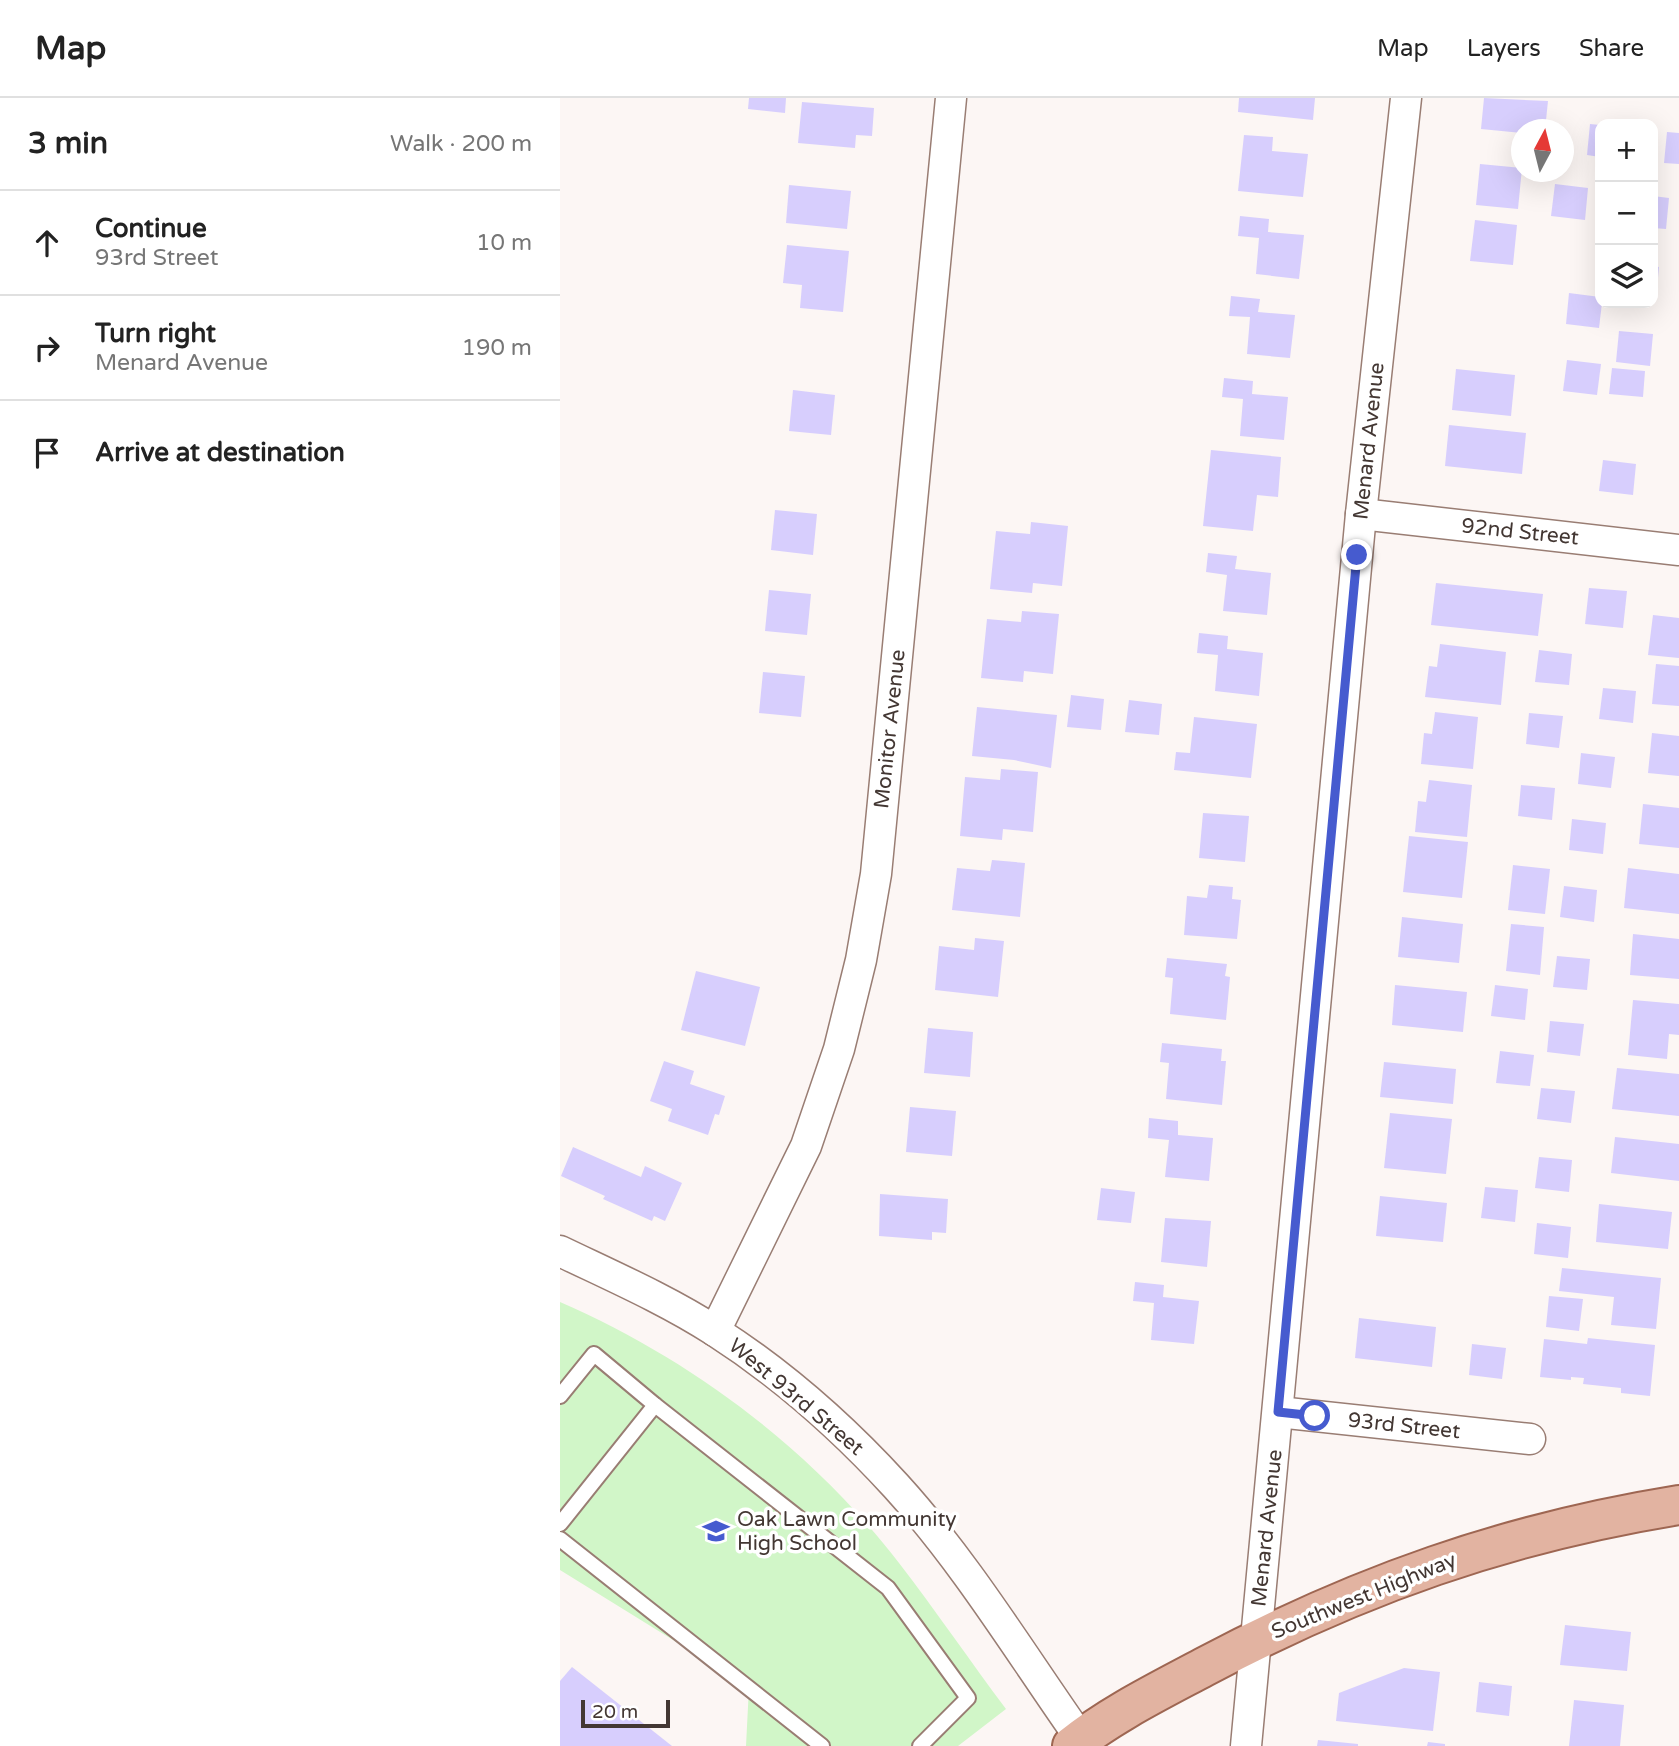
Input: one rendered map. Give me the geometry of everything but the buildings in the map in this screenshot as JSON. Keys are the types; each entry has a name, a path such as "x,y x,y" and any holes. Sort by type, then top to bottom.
{"main road":[{"name":"Southwest Highway","path":"1076,1742 1169,1686 1256,1640 1357,1593 1444,1561 1526,1536 1621,1514 1679,1505"}],"street":[{"name":"Monitor Avenue","path":"715,1331 806,1146 839,1049 861,960 876,874 951,98"},
{"name":"Menard Avenue","path":"1246,1746 1361,514 1406,98"},
{"name":"92nd Street","path":"1361,514 1679,550"},
{"name":"West 93rd Street","path":"560,1251 631,1284 715,1331 773,1373 835,1424 897,1487 954,1557 1076,1742"},
{"name":"93rd Street","path":"1278,1412 1530,1439"}],"lane":[{"path":"560,1396 594,1354 888,1588 968,1698 920,1746"},
{"path":"560,1524 655,1405"},
{"path":"560,1539 821,1746"}],"green space":[{"name":"Oak Lawn Community High School","path":"560,1302 656,1351 746,1411 788,1445 865,1521 913,1581 1006,1709 958,1746 746,1746 749,1687 560,1570"}],"place":[{"name":"Oak Lawn Community High School","path":"716,1531"}],"route":[{"path":"1315,1416 1278,1412 1357,555"}]}
